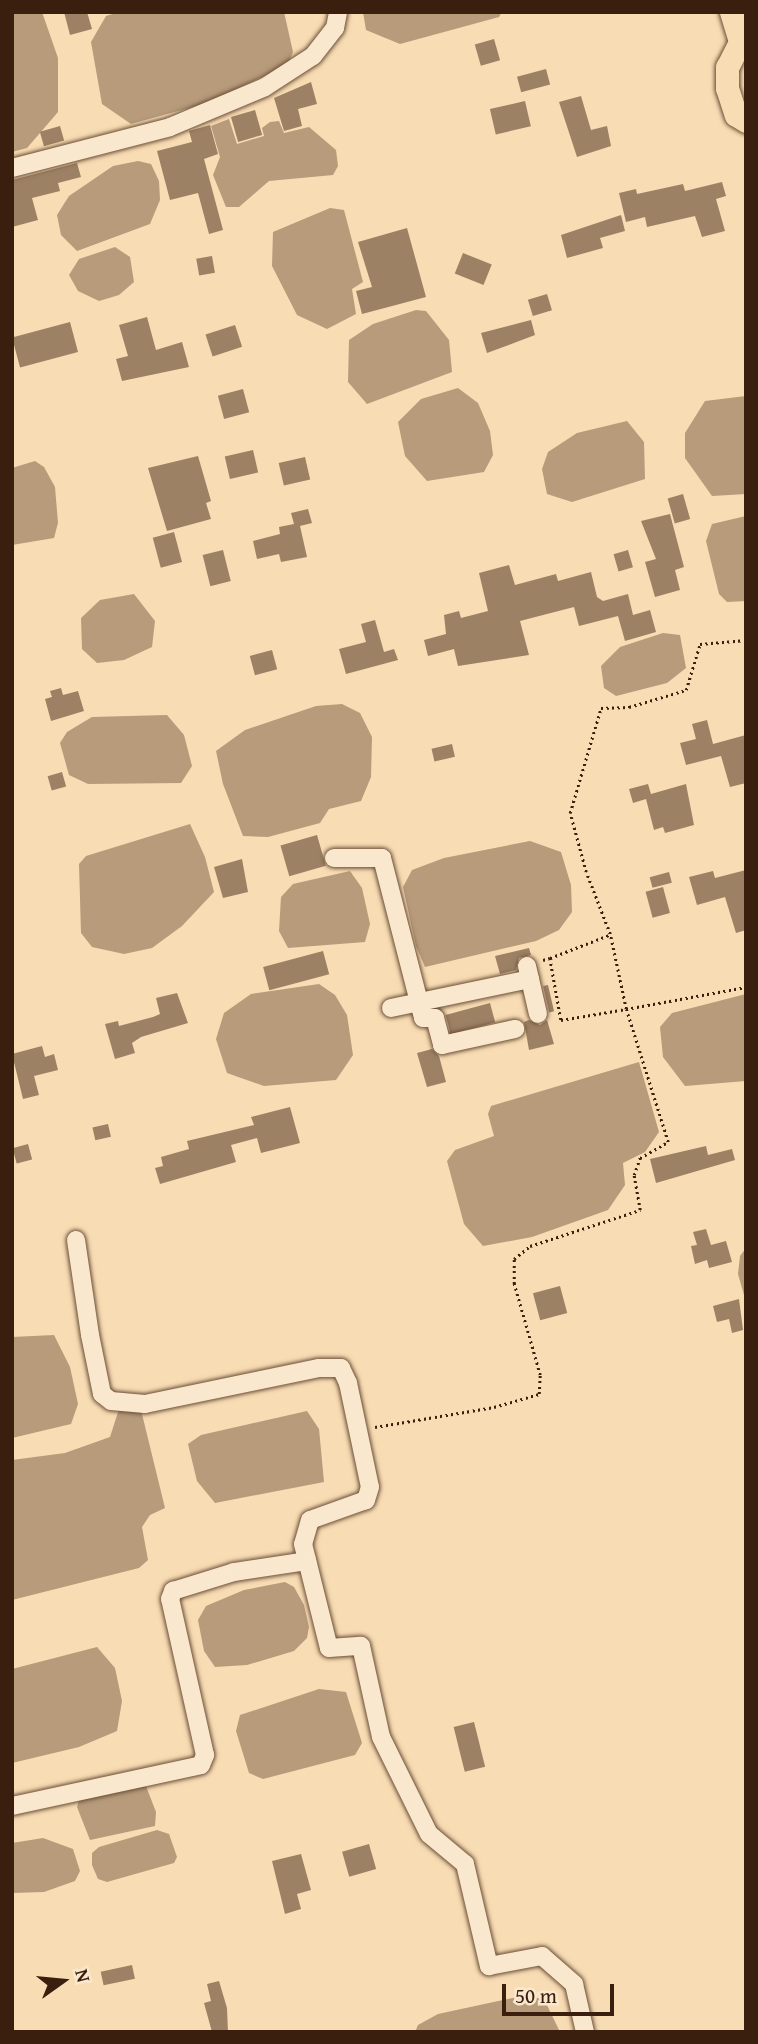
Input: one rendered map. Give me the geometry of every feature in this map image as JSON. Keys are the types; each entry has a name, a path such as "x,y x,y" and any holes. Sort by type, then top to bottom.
{"main road":[{"path":"731,12 740,42 727,67 727,88 736,115 746,121"}],"street":[{"path":"12,168 170,127 265,87 313,55 335,28 338,12"},
{"path":"334,858 382,858 423,1018 435,1018 442,1045 515,1029"},
{"path":"391,1008 528,973 538,1014"},
{"path":"76,1240 102,1394 111,1401 145,1404 318,1368 341,1368 359,1430 370,1486 366,1500 310,1520 303,1544 329,1648 361,1646 381,1737 429,1834 465,1864 489,1966 542,1956 574,1984 585,2032"},
{"path":"12,1806 201,1765 205,1755 170,1598 173,1591 234,1572 307,1561"}],"path":[{"path":"359,1430 494,1407 539,1394 540,1375 514,1284 514,1259 530,1246 640,1210 634,1175 640,1158 668,1142 626,1009 610,934 586,872 570,813 601,708 629,707 686,690 700,644 746,640"},
{"path":"528,973 550,958 610,934"},
{"path":"550,958 561,1020 746,987"}],"shaded area":[{"path":"12,12 42,12 58,58 58,112 27,148 12,152"},
{"path":"119,12 284,12 293,52 287,65 207,103 131,124 102,104 91,42 106,16"},
{"path":"363,12 502,12 499,17 400,44 366,30"},
{"path":"229,119 237,144 264,136 262,128 270,122 279,121 284,133 309,127 336,150 338,166 333,175 269,181 239,207 226,207 213,175 220,157 211,126"},
{"path":"138,161 151,164 159,181 160,200 150,224 77,251 61,235 57,215 69,196 113,166"},
{"path":"330,208 344,210 363,282 352,289 356,314 327,329 297,315 272,266 273,232"},
{"path":"115,247 130,257 134,282 119,295 99,301 78,291 69,275 79,259"},
{"path":"416,310 426,311 449,340 452,372 367,404 348,382 349,340 373,324"},
{"path":"458,388 478,403 490,431 493,455 484,472 427,481 405,456 398,422 421,399"},
{"path":"746,396 746,494 712,496 685,458 685,433 705,401"},
{"path":"627,421 644,442 645,479 572,502 547,494 542,469 548,452 577,433"},
{"path":"35,461 44,467 55,487 58,523 54,538 12,545 12,468"},
{"path":"746,516 746,601 727,602 719,594 706,541 712,524"},
{"path":"134,594 155,621 152,647 124,660 97,663 82,649 81,618 100,600"},
{"path":"663,633 680,635 686,668 667,683 616,696 604,688 601,666 620,647"},
{"path":"342,704 360,713 372,737 371,777 361,801 329,809 320,823 268,837 243,836 223,784 216,751 245,730 316,706"},
{"path":"167,715 184,735 192,766 181,783 88,784 69,775 60,743 67,732 92,717"},
{"path":"190,824 205,857 214,892 182,926 152,948 124,954 92,947 81,933 79,864 86,856"},
{"path":"530,841 561,852 571,885 572,912 559,930 536,941 425,967 416,946 403,887 412,870 444,858"},
{"path":"350,871 362,888 370,924 365,942 288,948 279,931 281,897 293,884"},
{"path":"319,984 335,995 347,1015 353,1055 336,1080 264,1086 227,1073 216,1039 224,1013 251,994"},
{"path":"746,994 746,1081 685,1086 663,1057 660,1027 672,1013"},
{"path":"639,1062 659,1132 645,1152 623,1163 625,1185 608,1210 532,1237 483,1246 464,1224 447,1161 455,1150 494,1136 488,1114 491,1106"},
{"path":"746,1248 746,1302 738,1274 740,1256"},
{"path":"54,1335 70,1367 78,1404 71,1424 12,1438 12,1337"},
{"path":"119,1409 141,1410 165,1508 150,1515 142,1527 148,1560 139,1568 12,1600 12,1460 65,1453 110,1437"},
{"path":"307,1411 319,1429 324,1482 215,1503 197,1481 188,1444 201,1435"},
{"path":"285,1582 294,1587 304,1605 309,1627 307,1638 294,1651 247,1665 215,1667 204,1651 198,1620 206,1606 244,1590"},
{"path":"97,1647 115,1668 122,1701 117,1731 79,1747 12,1763 12,1669"},
{"path":"319,1689 346,1692 362,1743 355,1755 263,1779 249,1773 236,1731 240,1715"},
{"path":"144,1781 156,1812 155,1826 90,1840 77,1807 80,1797"},
{"path":"157,1830 169,1834 177,1857 174,1863 107,1882 98,1879 92,1865 92,1853 99,1847"},
{"path":"43,1838 73,1849 80,1871 75,1881 44,1892 12,1893 12,1843"},
{"path":"531,1994 546,2003 560,2032 415,2032 418,2025 438,2014"}],"building":[{"path":"64,12 87,12 92,29 70,35"},
{"path":"494,39 500,60 481,66 475,45"},
{"path":"546,69 550,84 521,92 517,77"},
{"path":"311,82 317,104 298,109 302,126 284,131 274,98"},
{"path":"581,96 591,130 607,126 611,146 577,157 559,102"},
{"path":"525,101 531,126 496,134 490,109"},
{"path":"255,110 262,135 238,142 231,117"},
{"path":"210,125 218,154 204,159 223,230 209,234 198,193 170,200 157,151 192,142 189,131"},
{"path":"60,126 64,140 44,146 40,132"},
{"path":"77,163 81,177 58,183 60,191 32,198 38,220 12,227 12,180"},
{"path":"722,182 726,196 716,199 725,231 702,237 695,216 647,227 645,217 626,222 619,193 636,189 637,194 683,184 685,191"},
{"path":"621,215 625,231 600,238 603,248 567,258 561,235"},
{"path":"407,228 426,297 362,314 356,291 372,287 358,242"},
{"path":"463,253 492,265 484,285 455,273"},
{"path":"212,256 215,273 199,276 196,259"},
{"path":"547,294 552,310 533,316 528,300"},
{"path":"147,317 156,350 182,342 189,367 122,381 116,359 128,356 119,325"},
{"path":"531,320 535,335 487,353 481,333"},
{"path":"70,322 78,352 20,367 12,338"},
{"path":"235,325 242,347 213,356 206,335"},
{"path":"243,389 249,412 224,419 218,396"},
{"path":"253,450 258,472 230,479 225,457"},
{"path":"198,456 211,501 206,503 211,519 167,531 148,468"},
{"path":"305,457 310,479 284,485 279,463"},
{"path":"683,494 690,519 675,523 668,498"},
{"path":"308,509 312,523 300,526 307,557 281,562 279,554 257,559 253,541 280,534 279,527 294,524 291,513"},
{"path":"670,514 684,567 675,570 680,590 655,597 645,562 656,559 641,521"},
{"path":"174,532 182,562 161,568 153,538"},
{"path":"223,550 231,581 210,586 203,555"},
{"path":"628,550 633,567 619,571 614,554"},
{"path":"509,565 515,585 556,574 558,581 591,572 597,597 603,601 628,594 633,615 650,610 656,632 625,641 618,616 579,626 574,607 520,621 529,655 458,666 454,649 428,656 424,640 446,634 444,615 459,611 461,618 488,611 479,573"},
{"path":"375,620 384,652 394,649 398,660 346,674 339,649 366,642 361,624"},
{"path":"272,650 277,669 255,675 250,656"},
{"path":"61,688 63,695 78,691 84,711 51,721 45,699 52,697 50,691"},
{"path":"707,720 713,744 746,735 746,783 730,787 721,756 686,765 680,743 696,739 692,724"},
{"path":"452,744 455,757 434,761 432,749"},
{"path":"62,772 66,786 52,791 48,776"},
{"path":"648,784 651,794 686,784 694,825 665,833 663,827 654,830 646,799 633,803 629,789"},
{"path":"317,835 326,866 289,876 280,845"},
{"path":"242,859 248,892 223,898 214,867"},
{"path":"746,870 746,930 736,933 725,897 697,905 689,877 713,871 715,878"},
{"path":"669,872 672,883 653,888 650,877"},
{"path":"663,887 670,913 653,918 646,892"},
{"path":"529,948 531,955 519,958 516,970 500,974 495,956"},
{"path":"323,951 329,974 269,990 263,967"},
{"path":"548,985 554,1011 549,1012 543,986"},
{"path":"177,993 188,1023 141,1037 132,1043 135,1053 115,1059 105,1024 118,1021 119,1026 160,1014 156,998"},
{"path":"490,1003 495,1022 451,1034 446,1015"},
{"path":"529,1020 540,1025 547,1020 554,1044 529,1050 524,1022"},
{"path":"42,1046 45,1057 54,1054 58,1070 34,1076 39,1095 23,1099 12,1054"},
{"path":"432,1049 439,1056 446,1082 427,1087 417,1053"},
{"path":"290,1107 300,1143 261,1153 257,1138 231,1145 236,1162 160,1184 155,1168 163,1166 161,1157 189,1149 187,1141 254,1125 251,1117"},
{"path":"108,1124 111,1137 95,1140 92,1128"},
{"path":"28,1144 32,1159 17,1164 13,1148"},
{"path":"706,1146 708,1155 732,1149 735,1160 656,1183 650,1159"},
{"path":"706,1229 711,1245 726,1241 732,1262 709,1268 707,1260 695,1264 691,1246 697,1245 693,1232"},
{"path":"560,1286 567,1313 540,1320 533,1293"},
{"path":"739,1299 743,1330 732,1333 729,1319 717,1322 713,1306"},
{"path":"474,1722 485,1767 465,1772 454,1727"},
{"path":"369,1844 376,1869 349,1877 342,1852"},
{"path":"301,1854 311,1890 297,1894 301,1909 285,1914 272,1861"},
{"path":"132,1965 135,1979 104,1985 101,1972"},
{"path":"219,1981 227,2008 228,2032 212,2032 204,2003 211,2001 207,1984"}]}
